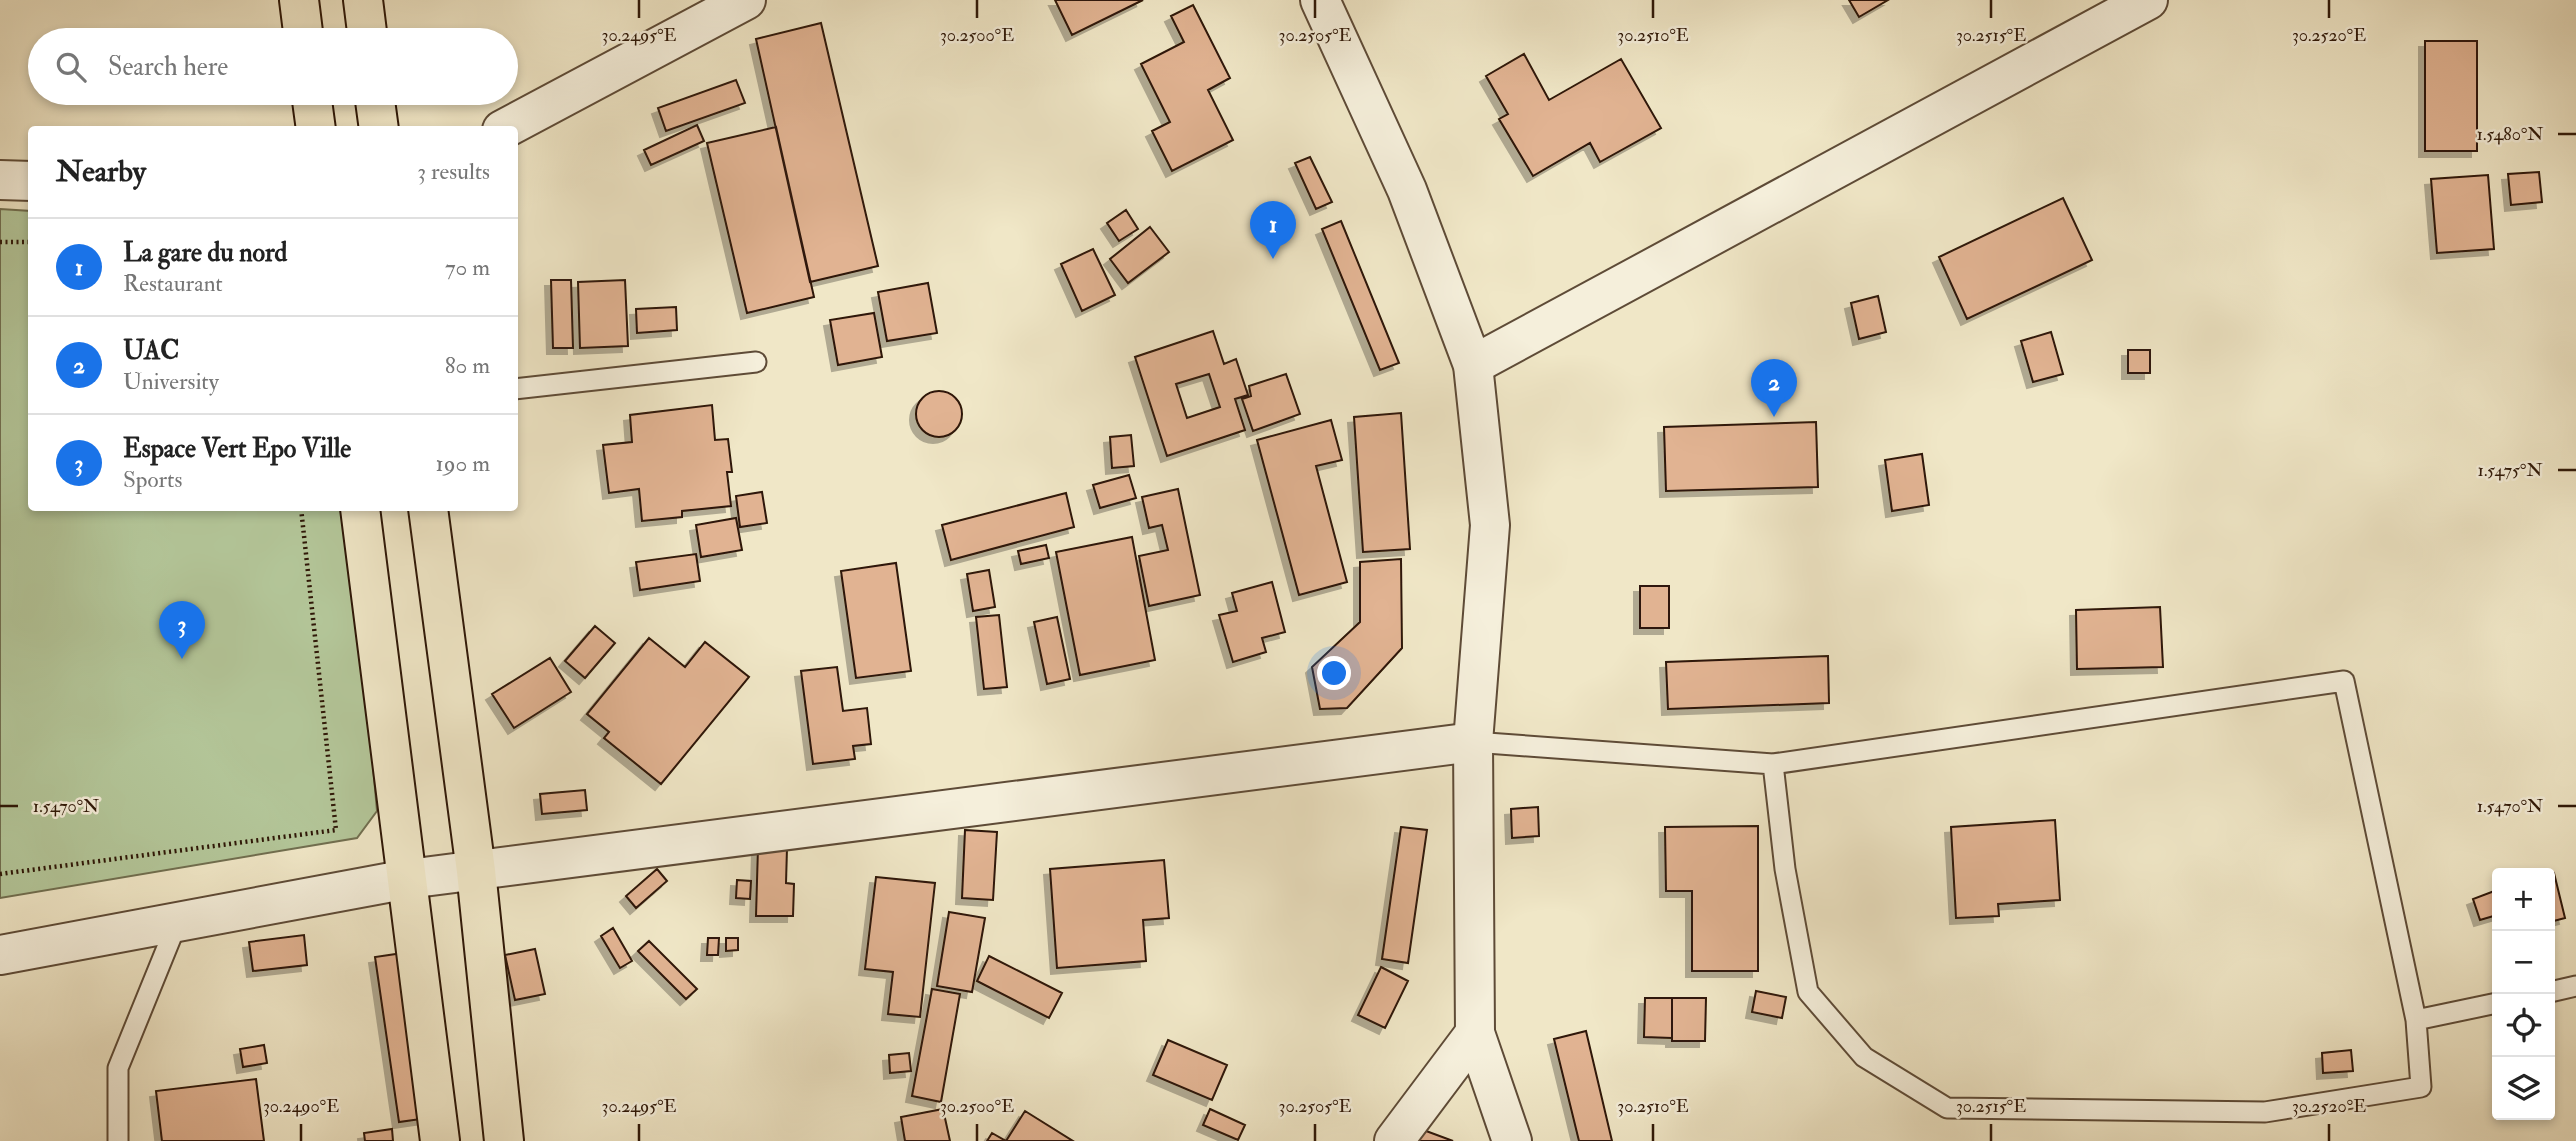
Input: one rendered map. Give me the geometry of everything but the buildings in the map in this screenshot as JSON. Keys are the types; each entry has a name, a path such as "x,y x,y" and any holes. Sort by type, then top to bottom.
{"main road":[{"path":"299,0 302,28"},
{"path":"363,0 366,28"},
{"path":"313,105 315,126"},
{"path":"376,105 378,126"},
{"path":"360,511 440,1141"},
{"path":"428,511 476,871 504,1141"}],"street":[{"path":"510,126 746,0"},
{"path":"1320,0 1407,190 1473,365 1490,526 1473,742 1475,1032 1512,1141"},
{"path":"1473,365 2148,0"},
{"path":"0,180 28,181"},
{"path":"0,955 408,879 1473,742"},
{"path":"1394,1141 1475,1032"}],"lane":[{"path":"518,389 756,362"},
{"path":"1473,742 1773,764 2344,681 2416,1020 2421,1087 2264,1112 1947,1108 1864,1057 1808,992 1785,869 1773,764"},
{"path":"118,1141 118,1068 177,923"},
{"path":"2555,991 2576,986"},
{"path":"2416,1020 2492,1004"}],"path":[{"path":"0,242 28,242"},
{"path":"0,874 336,830 301,511"}],"green space":[{"path":"0,209 28,211 28,511 350,511 377,811 357,838 0,898"}],"place":[{"name":"La gare du nord","path":"1273,259"},
{"name":"UAC","path":"1774,417"},
{"name":"Espace Vert Epo Ville","path":"182,659"}]}
